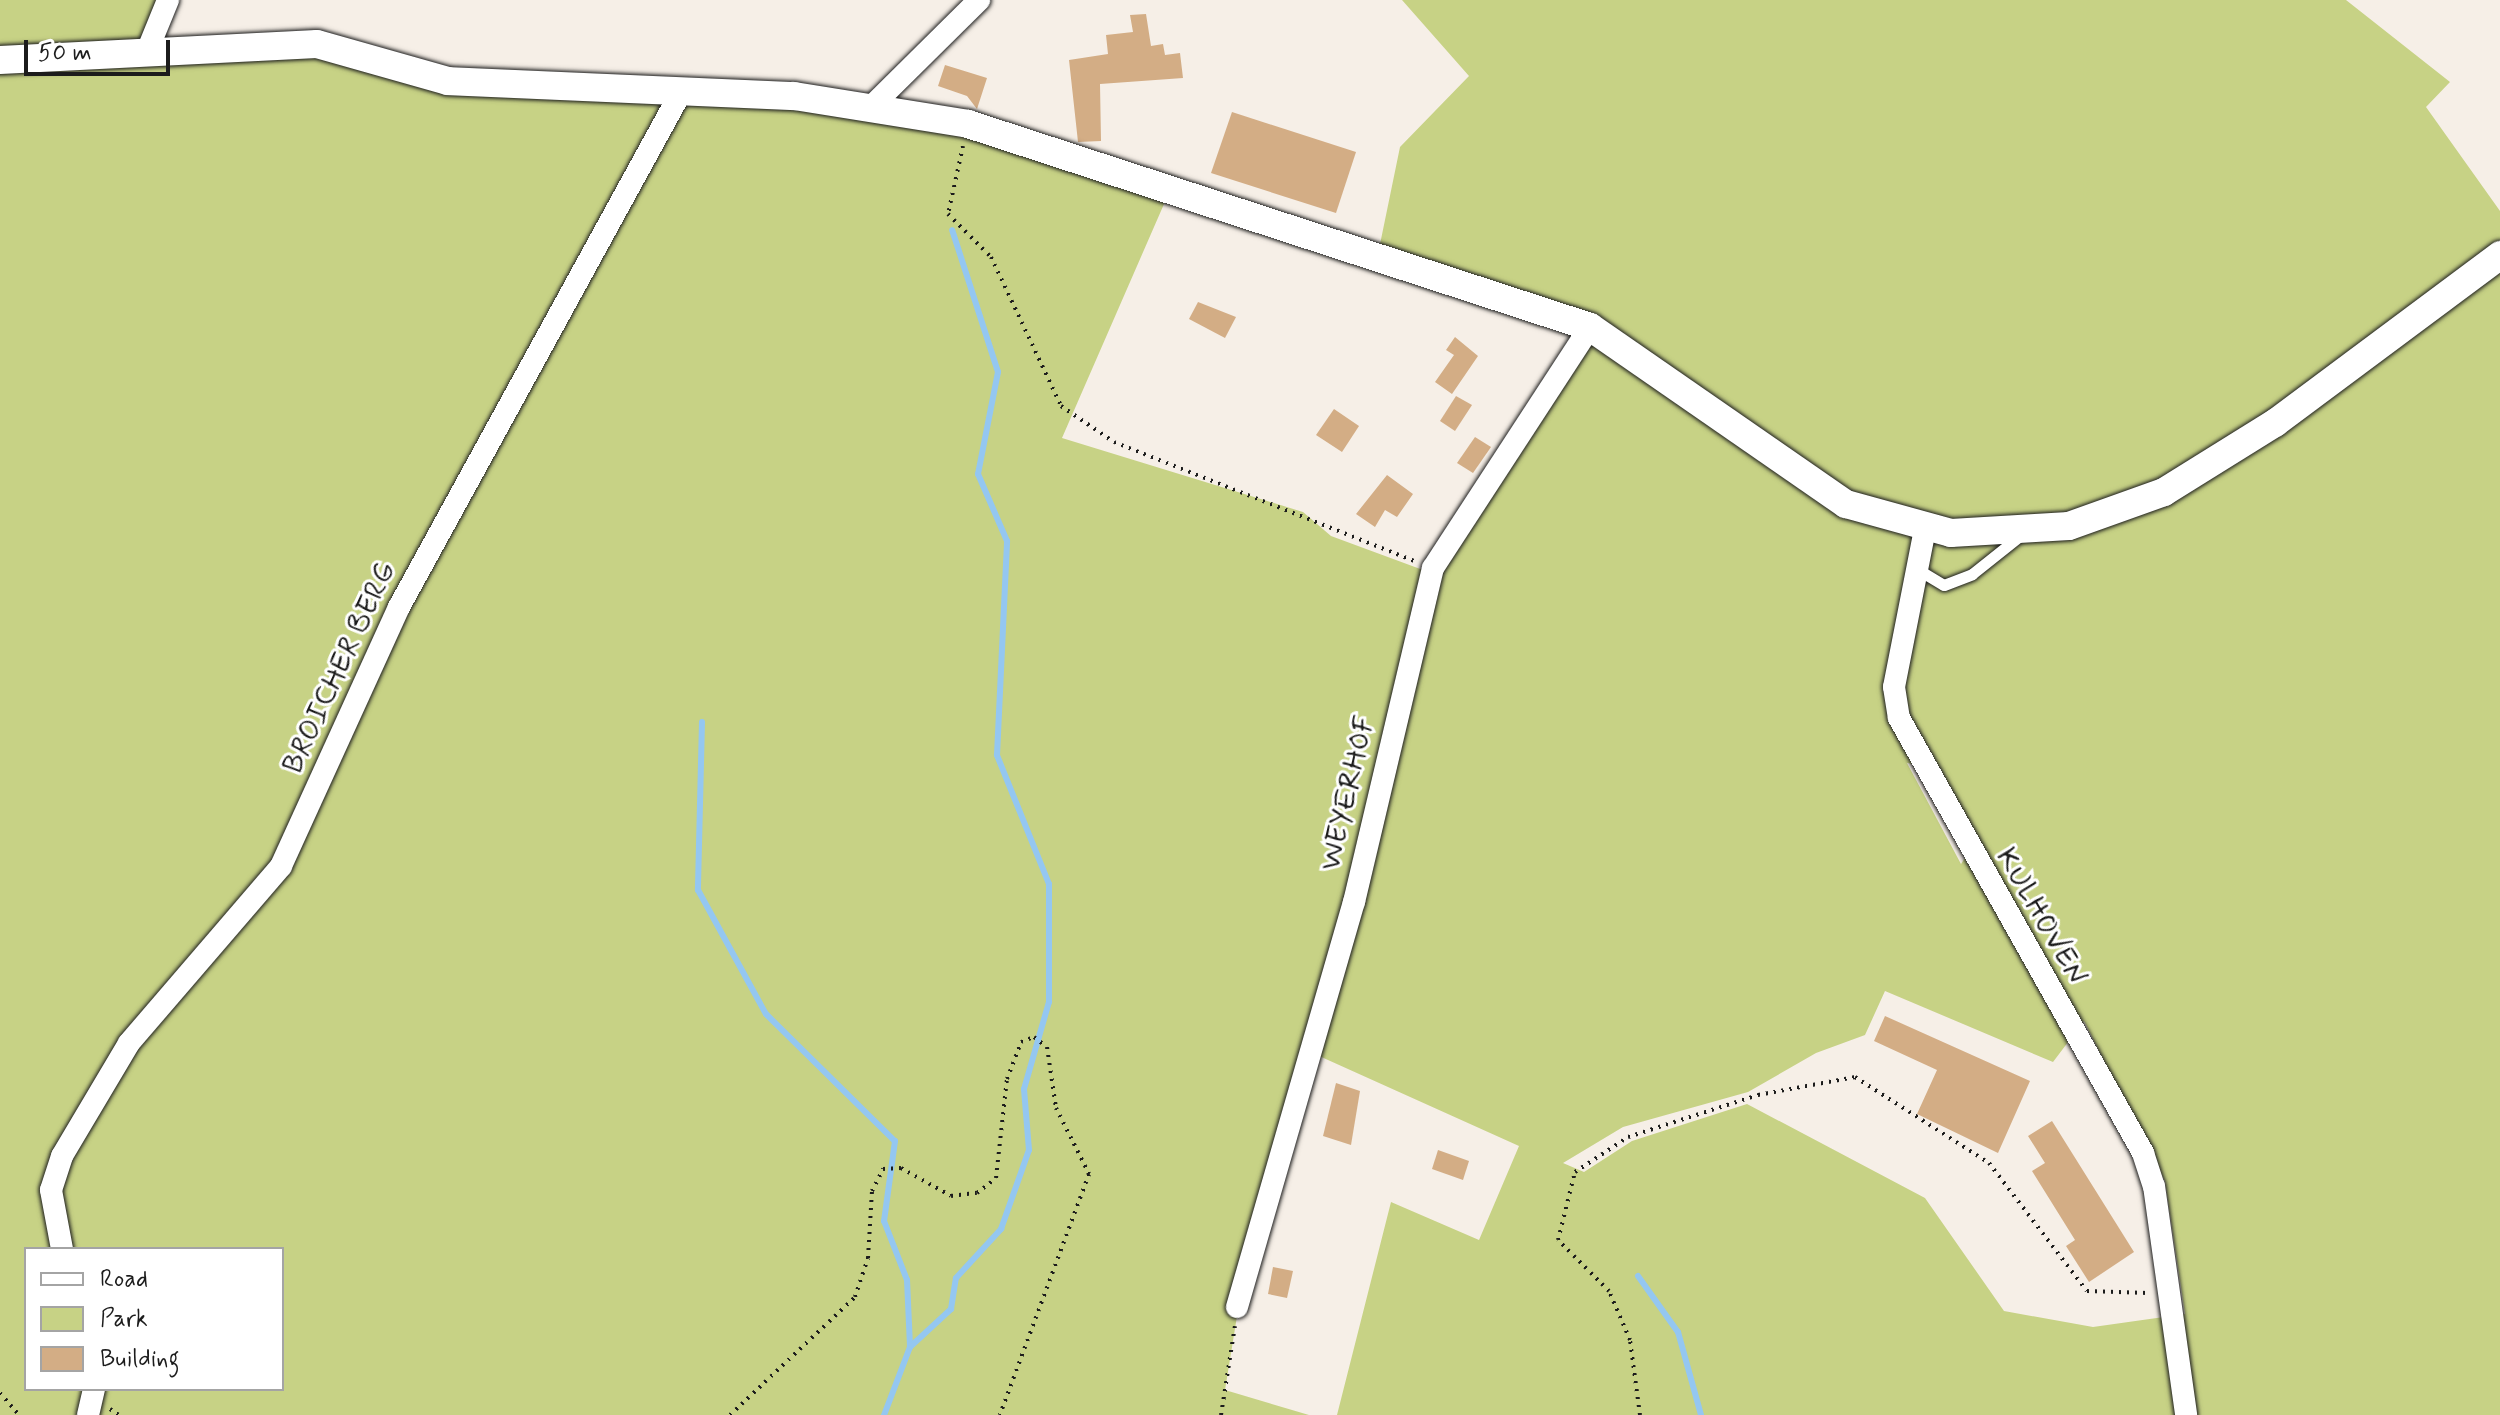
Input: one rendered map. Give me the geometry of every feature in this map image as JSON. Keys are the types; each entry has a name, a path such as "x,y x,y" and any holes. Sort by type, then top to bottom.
{"street":[{"path":"148,49 168,0"},
{"path":"874,104 979,0"},
{"path":"0,60 148,49 317,44 448,81 874,104 968,124 1590,327 1846,504 1925,529 2025,533 2069,526 2164,492 2275,423 2500,255"},
{"name":"BROICHER BERG","path":"62,1247 51,1190 62,1156 129,1043 281,866 399,607 680,94"},
{"name":"WEYERHOF","path":"1237,1307 1354,902 1433,568 1590,327"},
{"name":"KULHOVEN","path":"1925,529 1894,687 1899,718 2143,1153 2186,1415"},
{"path":"88,1415 94,1391"}],"lane":[{"path":"1917,569 1944,585 1972,574 2025,533"}],"path":[{"path":"968,124 948,214 991,257 1061,406 1114,442 1433,568"},
{"path":"730,1415 855,1297 868,1258 872,1191 883,1169 901,1168 951,1196 977,1193 996,1178 1007,1079 1021,1042 1037,1038 1056,1108 1089,1174 1000,1415"},
{"path":"1640,1415 1630,1340 1609,1291 1558,1240 1575,1172 1628,1137 1758,1095 1855,1077 1989,1163 2087,1291 2167,1294"},
{"path":"1221,1415 1237,1307"},
{"path":"0,1393 19,1415"}],"green space":[{"path":"0,0 168,0 149,49 317,44 448,81 874,104 968,124 1171,188 1062,438 1303,512 1331,536 1423,570 1590,327 1709,404 1658,362 1577,314 1378,254 1400,147 1469,76 1402,0 2346,0 2450,82 2426,107 2500,211 2500,240 2167,490 2246,454 2500,269 2500,1415 1337,1415 1391,1202 1479,1240 1519,1146 1308,1051 1246,1261 1225,1390 1309,1415 0,1415","holes":["1907,763 1931,767 1974,844 1961,864","1885,991 2053,1062 2084,1021 2165,1181 2185,1314 2093,1327 2004,1311 1925,1198 1747,1104 1632,1141 1584,1172 1563,1163 1623,1127 1748,1092 1816,1053 1865,1035"]}],"building":[{"path":"1146,14 1151,46 1163,44 1165,55 1180,53 1183,78 1100,84 1101,141 1078,142 1069,60 1108,54 1106,35 1133,32 1130,15"},
{"path":"945,65 987,78 977,109 967,96 938,86"},
{"path":"1232,112 1356,152 1336,213 1211,173"},
{"path":"1198,302 1236,317 1225,338 1189,319"},
{"path":"1455,337 1478,356 1452,394 1435,382 1454,355 1446,350"},
{"path":"1456,396 1472,405 1455,431 1440,421"},
{"path":"1334,409 1359,426 1342,452 1316,435"},
{"path":"1475,437 1491,447 1473,473 1457,463"},
{"path":"1387,475 1413,494 1397,517 1385,510 1375,527 1356,514"},
{"path":"1885,1016 2030,1081 1998,1153 1917,1114 1937,1070 1874,1041"},
{"path":"1336,1083 1360,1091 1351,1145 1323,1136"},
{"path":"2052,1121 2134,1252 2089,1282 2066,1246 2075,1240 2032,1171 2045,1163 2028,1136"},
{"path":"1438,1150 1469,1161 1463,1180 1432,1169"},
{"path":"1273,1267 1293,1271 1287,1298 1268,1294"}],"waterway":[{"path":"910,1347 951,1309 956,1278 1001,1229 1029,1150 1024,1089 1049,1002 1049,884 997,755 1007,541 978,474 998,372 952,230"},
{"path":"702,722 698,890 766,1014 895,1141 884,1221 907,1280 910,1347 884,1415"},
{"path":"1638,1276 1678,1332 1701,1415"}]}
